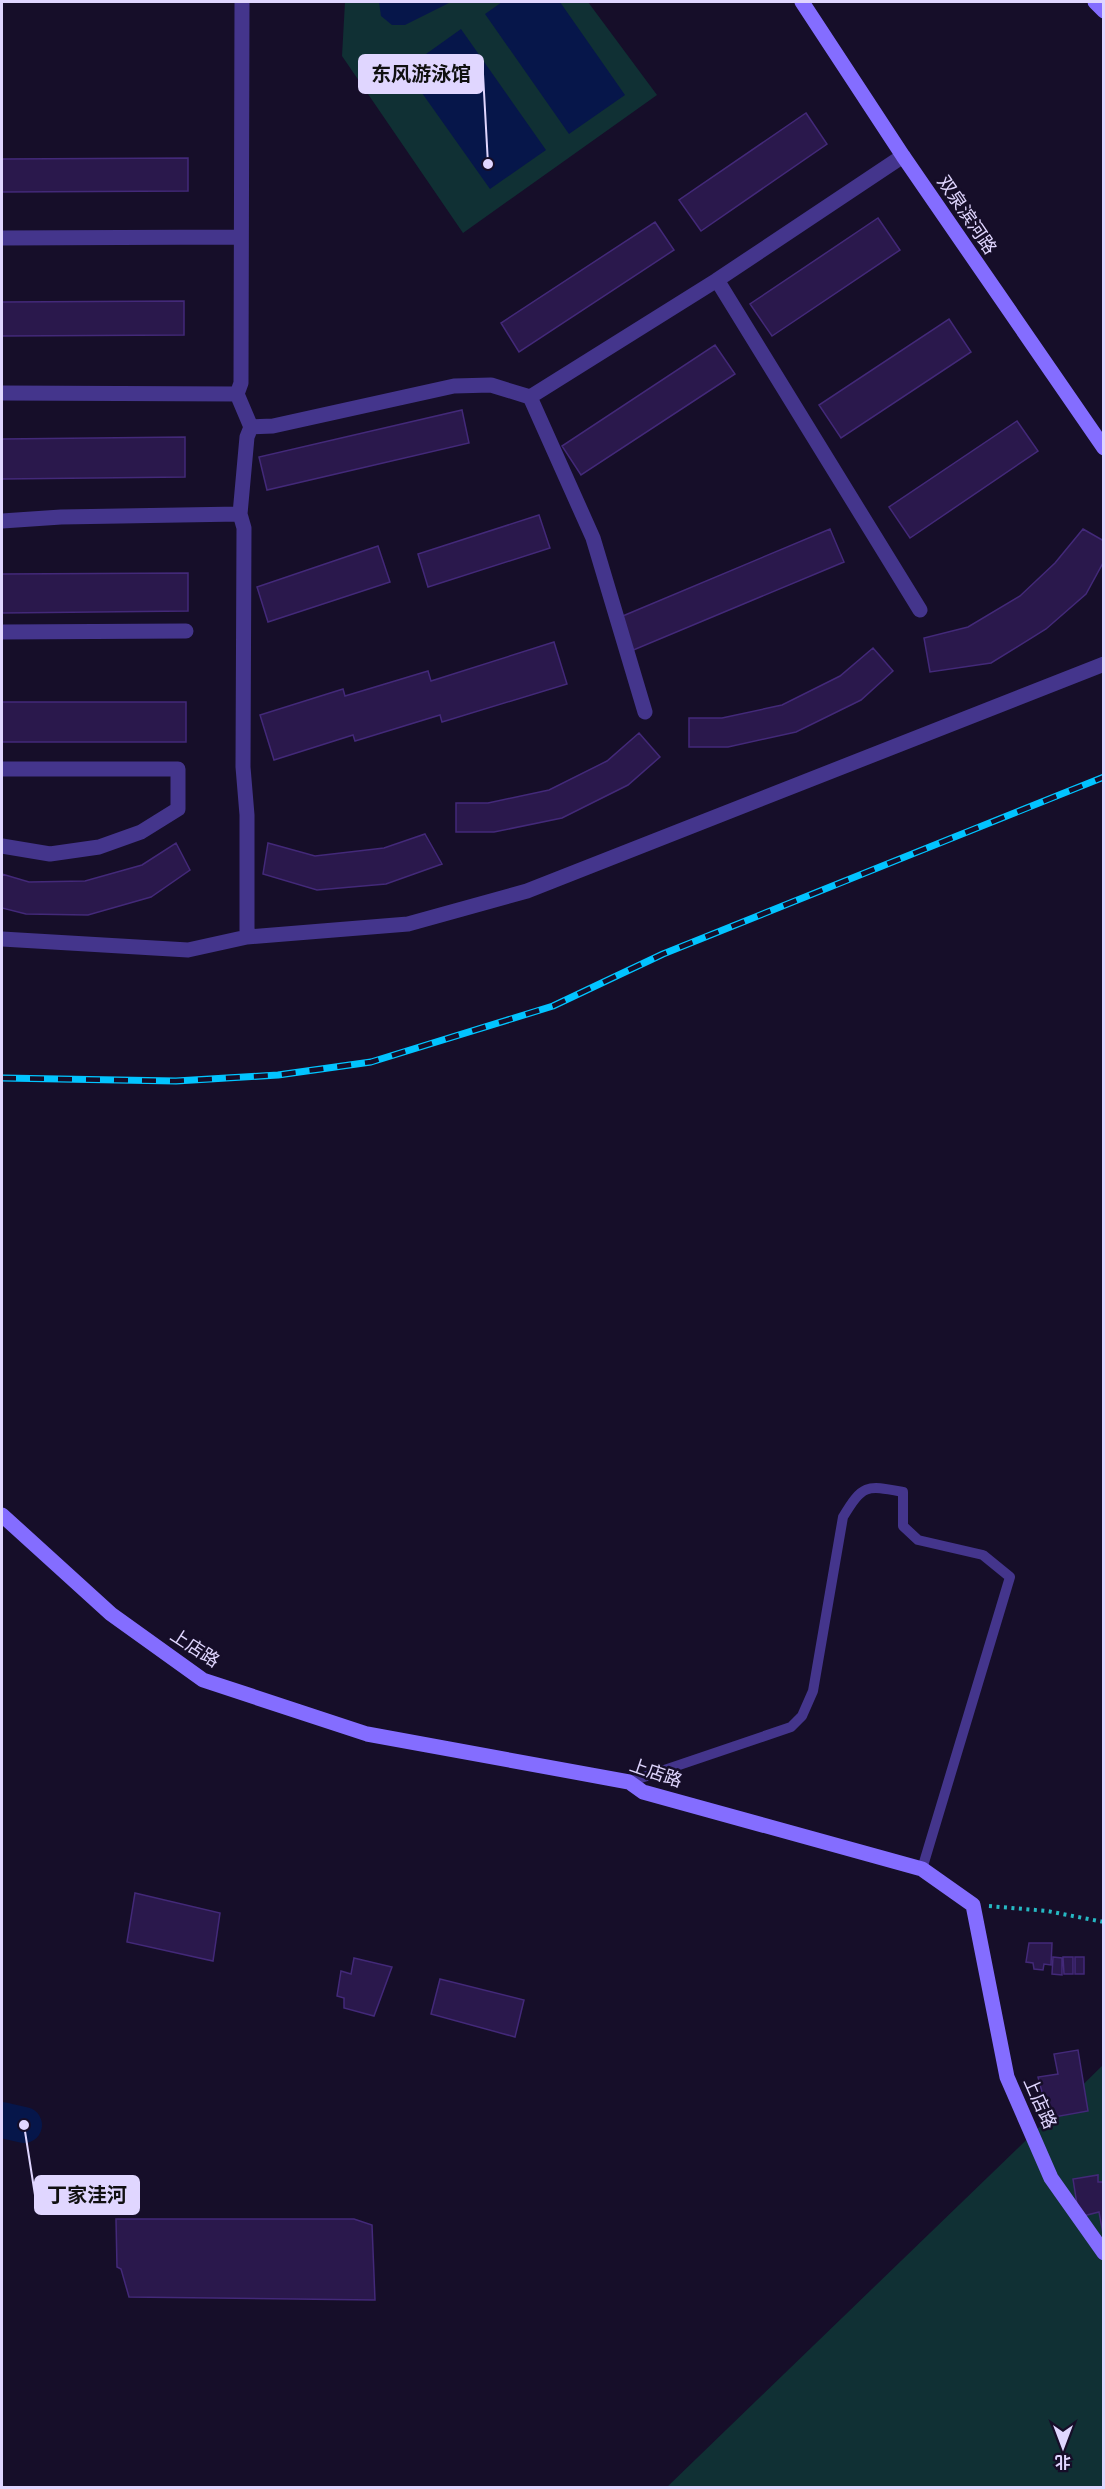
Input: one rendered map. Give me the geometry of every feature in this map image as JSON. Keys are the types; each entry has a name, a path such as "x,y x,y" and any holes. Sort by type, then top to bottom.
{"street":[{"path":"242,2 241,383 237,394 251,427 247,436 240,514 244,528 243,767 247,814 247,937"},
{"name":"双泉滨河路","path":"802,2 903,156 1104,448"},
{"path":"1095,2 1104,11"},
{"path":"530,397 717,280 903,156"},
{"path":"2,238 240,237"},
{"path":"717,280 920,610"},
{"path":"251,427 273,426 454,386 491,385 530,397 593,537 645,712"},
{"path":"2,393 237,394"},
{"path":"2,520 240,514"},
{"path":"2,632 186,631"},
{"path":"2,939 188,950 247,937 408,924 527,891 1104,664"},
{"path":"2,769 178,769 178,809 141,832 99,847 50,854 2,846"},
{"name":"上店路","path":"2,1515 111,1614 203,1680 367,1734 629,1782 643,1792 922,1869 973,1905 1007,2077 1051,2178 1104,2253"}],"lane":[{"path":"629,1782 791,1727 802,1716 813,1691 843,1517 857,1494 876,1487 903,1492 903,1527 918,1540 983,1555 1010,1577 922,1869"}],"path":[{"path":"973,1905 1047,1911 1104,1922"}],"green space":[{"path":"345,2 588,2 657,95 463,233 342,56"},
{"path":"1103,2065 1103,2487 666,2488 1049,2118"}],"shaded area":[{"path":"379,2 451,2 405,25 392,25 381,16"},
{"path":"502,2 560,2 625,95 569,134 485,14"},
{"path":"461,29 546,150 490,189 405,69"}],"building":[{"path":"806,113 827,144 701,231 679,200"},
{"path":"188,158 188,191 2,192 2,159"},
{"path":"878,218 900,250 772,336 750,304"},
{"path":"655,222 674,250 519,352 501,323"},
{"path":"184,301 184,335 2,336 2,302"},
{"path":"949,319 971,352 841,438 819,405"},
{"path":"715,345 735,374 581,475 562,446"},
{"path":"462,410 469,443 267,490 259,457"},
{"path":"1017,421 1038,451 910,538 889,507"},
{"path":"185,437 185,477 2,479 2,439"},
{"path":"539,515 550,548 428,587 418,554"},
{"path":"830,529 844,562 631,651 618,618"},
{"path":"1083,529 1104,541 1104,561 1086,594 1046,629 991,663 930,672 924,638 968,627 1020,596 1055,563"},
{"path":"378,546 390,582 268,622 257,587"},
{"path":"188,573 188,611 2,613 2,574"},
{"path":"554,642 567,684 442,722 440,715 355,741 353,735 274,760 260,715 343,689 345,696 428,671 431,681"},
{"path":"873,648 893,671 861,700 796,732 728,747 689,747 689,718 722,718 782,705 840,676"},
{"path":"2,702 186,702 186,742 2,742"},
{"path":"639,733 660,757 628,785 562,818 494,832 456,832 456,803 488,803 549,790 607,761"},
{"path":"425,834 442,864 386,884 317,890 263,874 268,843 315,856 384,848"},
{"path":"176,843 190,870 151,897 88,915 26,914 2,908 2,874 29,882 85,881 142,865"},
{"path":"135,1893 220,1913 213,1961 127,1942"},
{"path":"1029,1943 1052,1943 1051,1965 1044,1964 1043,1970 1034,1969 1033,1963 1026,1962"},
{"path":"1053,1957 1062,1958 1062,1975 1052,1974"},
{"path":"1063,1957 1073,1957 1073,1974 1064,1974"},
{"path":"1075,1957 1084,1957 1084,1974 1075,1974"},
{"path":"354,1958 392,1967 374,2016 344,2008 344,1998 337,1996 341,1971 351,1974"},
{"path":"440,1979 524,2000 515,2037 431,2014"},
{"path":"1078,2050 1088,2111 1049,2118 1038,2077 1058,2074 1054,2054"},
{"path":"1098,2175 1098,2182 1104,2182 1104,2239 1099,2212 1079,2217 1073,2179"},
{"path":"116,2219 354,2219 372,2225 375,2300 129,2297 121,2269 117,2267"}],"waterway":[{"path":"2,2120 24,2125"}],"railway":[{"path":"2,1078 176,1081 278,1075 371,1062 553,1006 663,954 1104,777"}],"place":[{"name":"东风游泳馆","path":"488,164"},
{"name":"丁家洼河","path":"24,2125"}]}
